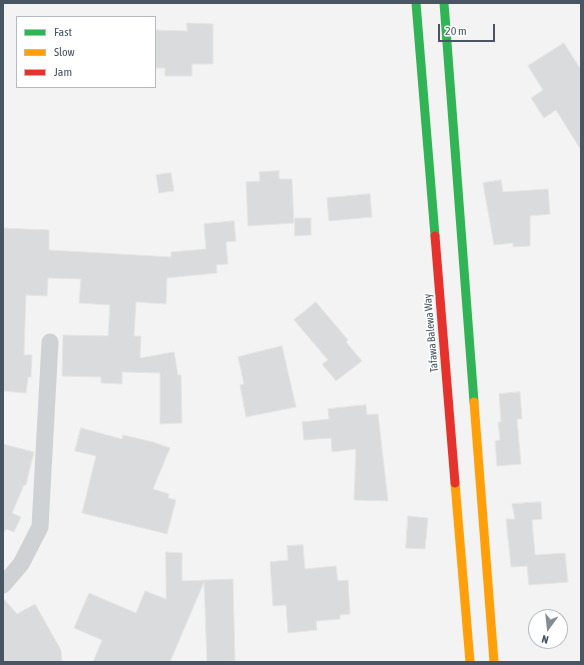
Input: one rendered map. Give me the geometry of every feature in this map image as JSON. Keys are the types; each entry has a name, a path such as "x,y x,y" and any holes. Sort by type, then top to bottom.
{"main road":[{"name":"Tafawa Balewa Way","path":"416,3 470,662"},
{"path":"444,3 494,662"}],"street":[{"path":"3,585 21,564 40,527 50,342"}],"building":[{"path":"187,23 213,24 213,64 192,64 192,76 165,76 165,68 156,68 156,30 187,31"},
{"path":"564,43 581,70 581,150 556,110 544,118 531,98 543,90 528,66"},
{"path":"279,171 279,179 292,179 294,223 248,226 246,182 260,181 259,172"},
{"path":"171,173 174,191 159,193 156,175"},
{"path":"501,180 503,192 548,189 550,214 530,216 530,246 513,247 513,243 494,245 483,183"},
{"path":"370,194 372,217 329,221 327,198"},
{"path":"295,218 311,218 311,235 295,236"},
{"path":"234,221 236,241 226,242 228,264 216,265 217,273 167,278 166,304 136,302 134,336 141,336 140,358 174,352 178,375 181,375 182,423 160,424 160,373 122,372 122,384 101,383 101,377 62,376 63,335 108,336 110,305 79,303 81,279 48,278 47,296 26,295 24,355 32,355 31,377 28,377 26,393 3,391 3,228 49,230 49,250 171,257 171,252 206,249 204,224"},
{"path":"316,302 348,340 346,342 362,361 336,381 322,364 328,360 294,320"},
{"path":"282,346 296,407 246,417 240,385 244,384 238,357"},
{"path":"520,392 522,419 517,419 521,464 497,466 495,441 500,440 498,422 501,422 499,394"},
{"path":"366,405 367,415 378,414 388,501 354,500 356,449 332,452 331,438 304,440 302,422 329,419 328,409"},
{"path":"81,428 122,439 123,435 153,442 170,448 153,489 169,494 168,498 176,500 167,534 82,513 96,456 75,451"},
{"path":"3,444 34,452 26,485 24,485 12,513 21,517 14,532 6,529 3,534"},
{"path":"541,502 542,519 532,520 535,555 565,553 568,582 529,585 527,566 511,567 506,519 515,519 512,504"},
{"path":"408,516 428,518 425,549 406,548"},
{"path":"303,545 305,569 336,566 338,581 348,580 350,614 340,615 340,619 316,621 317,630 288,633 286,605 273,606 270,562 288,560 287,546"},
{"path":"166,552 182,553 182,581 233,579 235,661 207,662 204,582 170,662 93,662 102,640 74,628 89,593 136,613 145,591 166,599"},
{"path":"3,598 17,614 35,604 61,650 62,662 3,662"}],"traffic: fast":[{"path":"416,3 435,236"},
{"path":"444,3 474,402"}],"traffic: slow":[{"path":"474,402 494,662"},
{"path":"455,483 470,662"}],"traffic: jam":[{"path":"435,236 455,483"}]}
